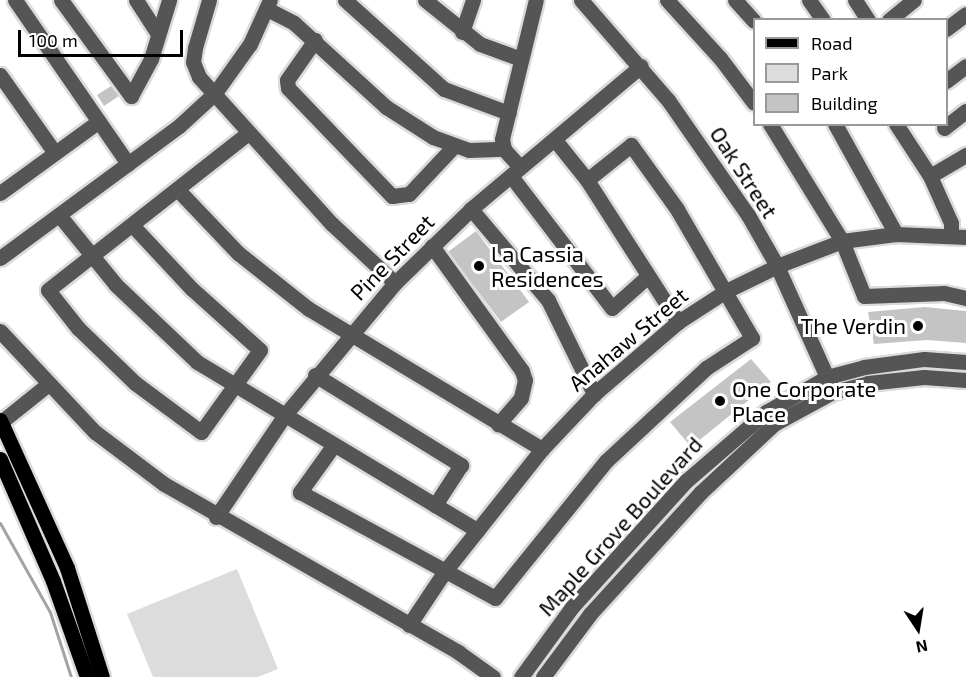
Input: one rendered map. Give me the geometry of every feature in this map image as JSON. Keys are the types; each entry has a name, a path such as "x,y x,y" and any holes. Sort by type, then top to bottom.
{"main road":[{"path":"0,421 67,568 102,677"},
{"path":"0,459 54,581 87,677"}],"street":[{"path":"15,0 128,164"},
{"path":"61,0 131,96 151,60 157,32 168,0"},
{"path":"136,0 157,32"},
{"path":"208,0 193,62 199,77 248,134 332,224 395,283"},
{"path":"345,0 444,89 509,113"},
{"path":"424,0 462,32 497,52 521,59"},
{"path":"462,32 473,0"},
{"path":"536,0 502,140 504,149 515,171 612,308 648,276"},
{"name":"Oak Street","path":"581,0 641,66 717,167 777,266 833,392"},
{"path":"667,0 720,58 753,103"},
{"path":"735,0 753,20"},
{"path":"809,0 822,18"},
{"path":"855,0 867,18"},
{"path":"892,18 914,0"},
{"path":"0,258 128,164 215,93 250,44 268,4 315,40 386,106 453,147 484,152 504,149"},
{"path":"948,28 966,14"},
{"path":"315,40 287,81 288,88 392,196 409,194 453,147"},
{"name":"Pine Street","path":"216,517 284,416 315,375 395,283 471,208 641,66"},
{"path":"948,80 966,66"},
{"path":"0,75 56,153"},
{"path":"946,131 966,111"},
{"path":"0,193 99,121"},
{"path":"771,126 842,241 864,296 944,293 966,298"},
{"path":"836,126 897,234"},
{"path":"897,126 930,176 959,236"},
{"path":"133,226 192,289 260,350 201,432 135,383 78,328 48,290 93,258 133,226 178,190 248,134"},
{"path":"555,140 587,180 678,322"},
{"path":"333,446 300,492 495,598 600,468 638,428 706,368 752,338 677,209 632,145 587,180"},
{"path":"930,176 966,154"},
{"path":"178,190 238,253 349,335 542,450"},
{"path":"471,208 548,300 594,394"},
{"path":"59,215 93,258 173,341 234,387 477,530"},
{"name":"Anahaw Street","path":"409,625 445,571 542,450 594,394 678,322 726,291 777,266 842,241 897,234 959,236"},
{"path":"432,246 522,371 525,380 521,398 498,424"},
{"path":"0,331 47,385 122,454 216,517 409,625 493,677"},
{"name":"Maple Grove Boulevard","path":"521,677 572,607 686,481 766,412 827,377 894,361 966,362"},
{"path":"315,375 461,465 435,505"},
{"name":"Maple Grove Boulevard","path":"543,677 590,614 739,453 774,424 833,392 897,378 966,380"},
{"path":"0,421 47,385"}],"green space":[{"path":"237,569 278,669 258,677 153,677 127,614"}],"building":[{"path":"111,86 119,96 104,106 97,95"},
{"name":"La Cassia Residences","path":"476,231 529,302 501,322 448,252"},
{"name":"The Verdin","path":"925,307 966,311 966,343 927,340 874,344 868,312"},
{"name":"One Corporate Place","path":"751,359 771,382 691,447 670,422"}],"waterway":[{"path":"0,523 50,612 71,677"}],"place":[{"name":"La Cassia Residences","path":"479,266"},
{"name":"The Verdin","path":"918,326"},
{"name":"One Corporate Place","path":"720,401"}]}
